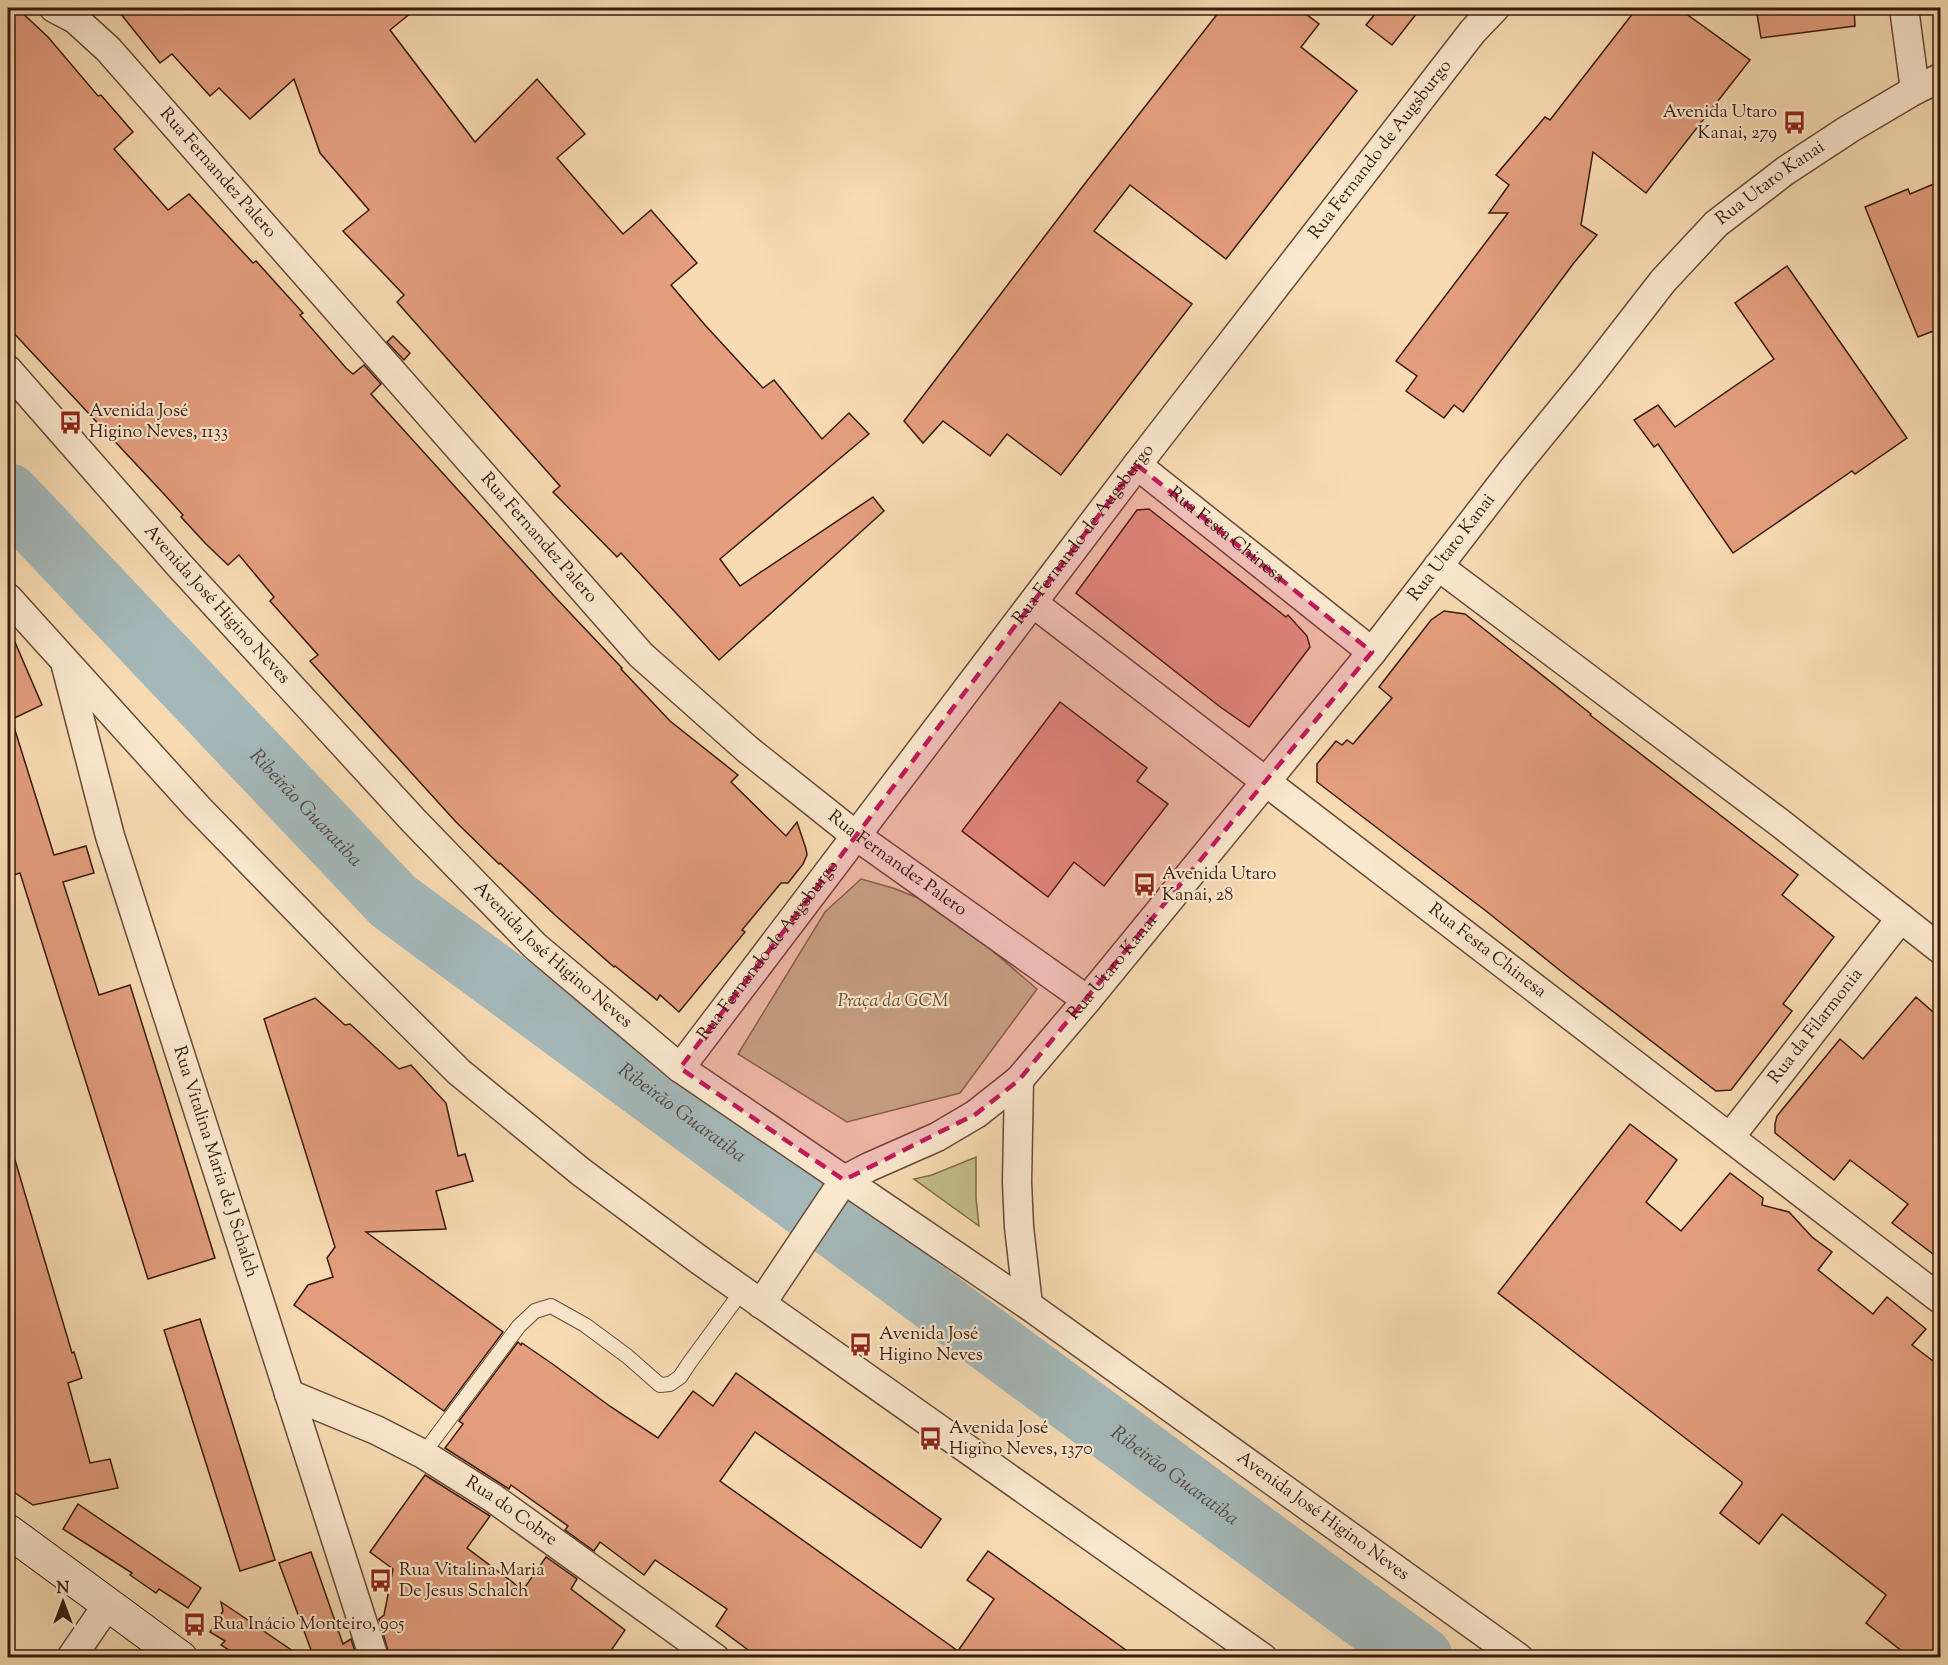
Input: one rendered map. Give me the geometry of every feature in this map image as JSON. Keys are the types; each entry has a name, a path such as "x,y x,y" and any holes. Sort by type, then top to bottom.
{"street":[{"name":"Rua Fernandez Palero","path":"54,8 75,19 108,49 641,655 747,749 855,835 1087,1000"},
{"name":"Rua Fernando de Augsburgo","path":"680,1068 1137,465 1473,31 1495,8"},
{"path":"1904,8 1915,90"},
{"name":"Rua Utaro Kanai","path":"844,1180 937,1137 976,1114 1019,1080 1372,652 1663,281 1716,224 1785,171 1849,129 1915,90 1941,78"},
{"name":"Avenida José Higino Neves","path":"8,370 188,574 413,820 535,946 680,1068 1028,1305 1519,1658"},
{"name":"Rua Festa Chinesa","path":"1137,465 1372,652"},
{"path":"1438,566 1780,823 1941,949"},
{"path":"8,598 198,808 459,1072 581,1172 751,1297 1263,1658"},
{"name":"Rua Festa Chinesa","path":"1033,603 1941,1299"},
{"name":"Rua Vitalina Maria de J Schalch","path":"64,661 111,837 374,1658"},
{"name":"Rua da Filarmonia","path":"1730,1137 1901,918"},
{"path":"1019,1080 1017,1182 1019,1227 1028,1305"},
{"path":"751,1297 782,1272 844,1180"},
{"name":"Rua do Cobre","path":"289,1394 376,1430 423,1454 493,1498 715,1658"},
{"path":"8,1531 182,1658"},
{"path":"70,1658 108,1604"}],"lane":[{"path":"423,1454 519,1326 535,1311 551,1306 585,1325 627,1356 660,1385 670,1384 680,1377 690,1362 751,1297"}],"highlighted area":[{"path":"1137,465 1372,652 1019,1080 976,1114 844,1180 680,1068"}],"green space":[{"name":"Praça da GCM","path":"861,879 893,888 941,907 1037,989 960,1093 847,1122 738,1054 825,912"},
{"path":"976,1157 979,1226 914,1179 932,1175"}],"building":[{"path":"8,8 17,8 48,37 98,96 101,95 133,132 114,149 168,210 189,194 253,263 256,261 303,313 300,315 346,368 353,374 364,365 381,384 371,394 670,721 738,775 731,782 786,836 797,822 807,855 803,864 788,883 781,883 742,930 745,932 679,1012 660,995 657,1000 614,967 499,864 456,822 310,661 318,655 270,601 274,597 239,555 228,565 206,544 163,493 8,327"},
{"path":"116,8 417,8 390,30 475,142 537,79 585,134 557,158 623,234 651,210 697,263 671,285 763,388 774,380 822,439 849,413 869,434 720,559 740,586 873,497 884,511 719,660 621,553 617,557 553,492 560,486 397,302 404,295 343,231 369,210 320,153 294,79 250,119 219,88 210,96 172,54 160,63"},
{"path":"1222,8 1298,8 1319,24 1301,47 1357,91 1226,259 1130,185 1094,231 1192,304 1061,475 1007,434 990,456 943,421 923,443 904,421"},
{"path":"1380,8 1421,8 1392,45 1366,25"},
{"path":"1637,8 1678,8 1750,60 1646,193 1593,152 1581,225 1597,235 1463,412 1454,405 1444,418 1406,391 1417,376 1396,361 1508,213 1489,213 1509,185 1496,175 1545,117 1550,120"},
{"path":"1756,8 1854,8 1855,26 1761,38"},
{"path":"1941,181 1941,328 1918,337 1865,207 1908,189 1910,194"},
{"path":"1787,266 1907,438 1855,474 1852,471 1733,553 1658,444 1654,447 1634,420 1658,405 1675,427 1774,359 1735,303"},
{"path":"393,336 410,353 404,360 387,342"},
{"path":"1149,509 1286,617 1288,615 1307,636 1310,647 1249,727 1076,593 1137,510"},
{"path":"1444,611 1465,614 1590,715 1798,875 1782,895 1834,937 1783,1004 1792,1011 1731,1090 1716,1091 1317,782 1317,764 1336,741 1342,745 1347,740 1353,744 1392,698 1379,687 1431,620"},
{"path":"8,626 42,705 8,721"},
{"path":"1060,702 1147,768 1137,781 1168,804 1104,886 1074,862 1048,897 962,831"},
{"path":"14,727 54,855 86,846 94,873 63,882 99,995 130,985 215,1258 148,1279 20,873 8,877 8,728"},
{"path":"1916,997 1941,1019 1941,1260 1892,1223 1908,1204 1850,1160 1834,1180 1775,1133 1777,1116 1840,1039 1863,1059"},
{"path":"315,998 345,1025 350,1024 399,1069 411,1065 446,1103 458,1156 465,1154 473,1181 436,1191 446,1229 366,1232 503,1332 444,1411 294,1305 308,1285 333,1277 327,1258 335,1247 264,1019"},
{"path":"1630,1124 1677,1160 1646,1202 1681,1231 1730,1173 1763,1198 1762,1205 1789,1212 1812,1237 1832,1252 1818,1270 1873,1314 1887,1297 1926,1329 1912,1345 1941,1367 1941,1658 1911,1658 1866,1623 1886,1595 1782,1514 1759,1544 1720,1513 1742,1482 1498,1293"},
{"path":"15,1160 72,1353 74,1352 82,1378 68,1383 90,1463 110,1459 118,1488 33,1505 8,1488 8,1161"},
{"path":"200,1319 275,1560 240,1571 164,1330"},
{"path":"518,1342 658,1438 693,1391 713,1406 736,1373 941,1519 921,1548 755,1432 720,1481 958,1651 994,1599 967,1580 988,1551 1137,1658 759,1658 716,1626 727,1609 655,1560 644,1575 600,1542 594,1551 565,1530 568,1526 511,1485 509,1489 445,1448 463,1424 459,1421"},
{"path":"425,1475 490,1516 467,1548 523,1590 546,1557 577,1579 571,1589 625,1630 606,1658 390,1658 379,1619 384,1615 393,1569 370,1552"},
{"path":"78,1504 201,1588 188,1608 159,1589 156,1593 130,1575 132,1573 63,1529"},
{"path":"311,1552 343,1644 351,1639 357,1658 314,1658 279,1563"},
{"path":"221,1602 303,1658 241,1658 221,1645 225,1641 210,1632 223,1611"}],"waterway":[{"name":"Ribeirão Guaratiba","path":"8,495 393,901 1421,1658"}],"place":[{"name":"Avenida Utaro Kanai, 279","path":"1795,123"},
{"name":"Avenida José Higino Neves, 1133","path":"71,422"},
{"name":"Avenida Utaro Kanai, 28","path":"1144,885"},
{"name":"Avenida José Higino Neves","path":"861,1345"},
{"name":"Avenida José Higino Neves, 1370","path":"931,1439"},
{"name":"Rua Vitalina Maria De Jesus Schalch","path":"381,1581"},
{"name":"Rua Inácio Monteiro, 905","path":"195,1625"}]}
